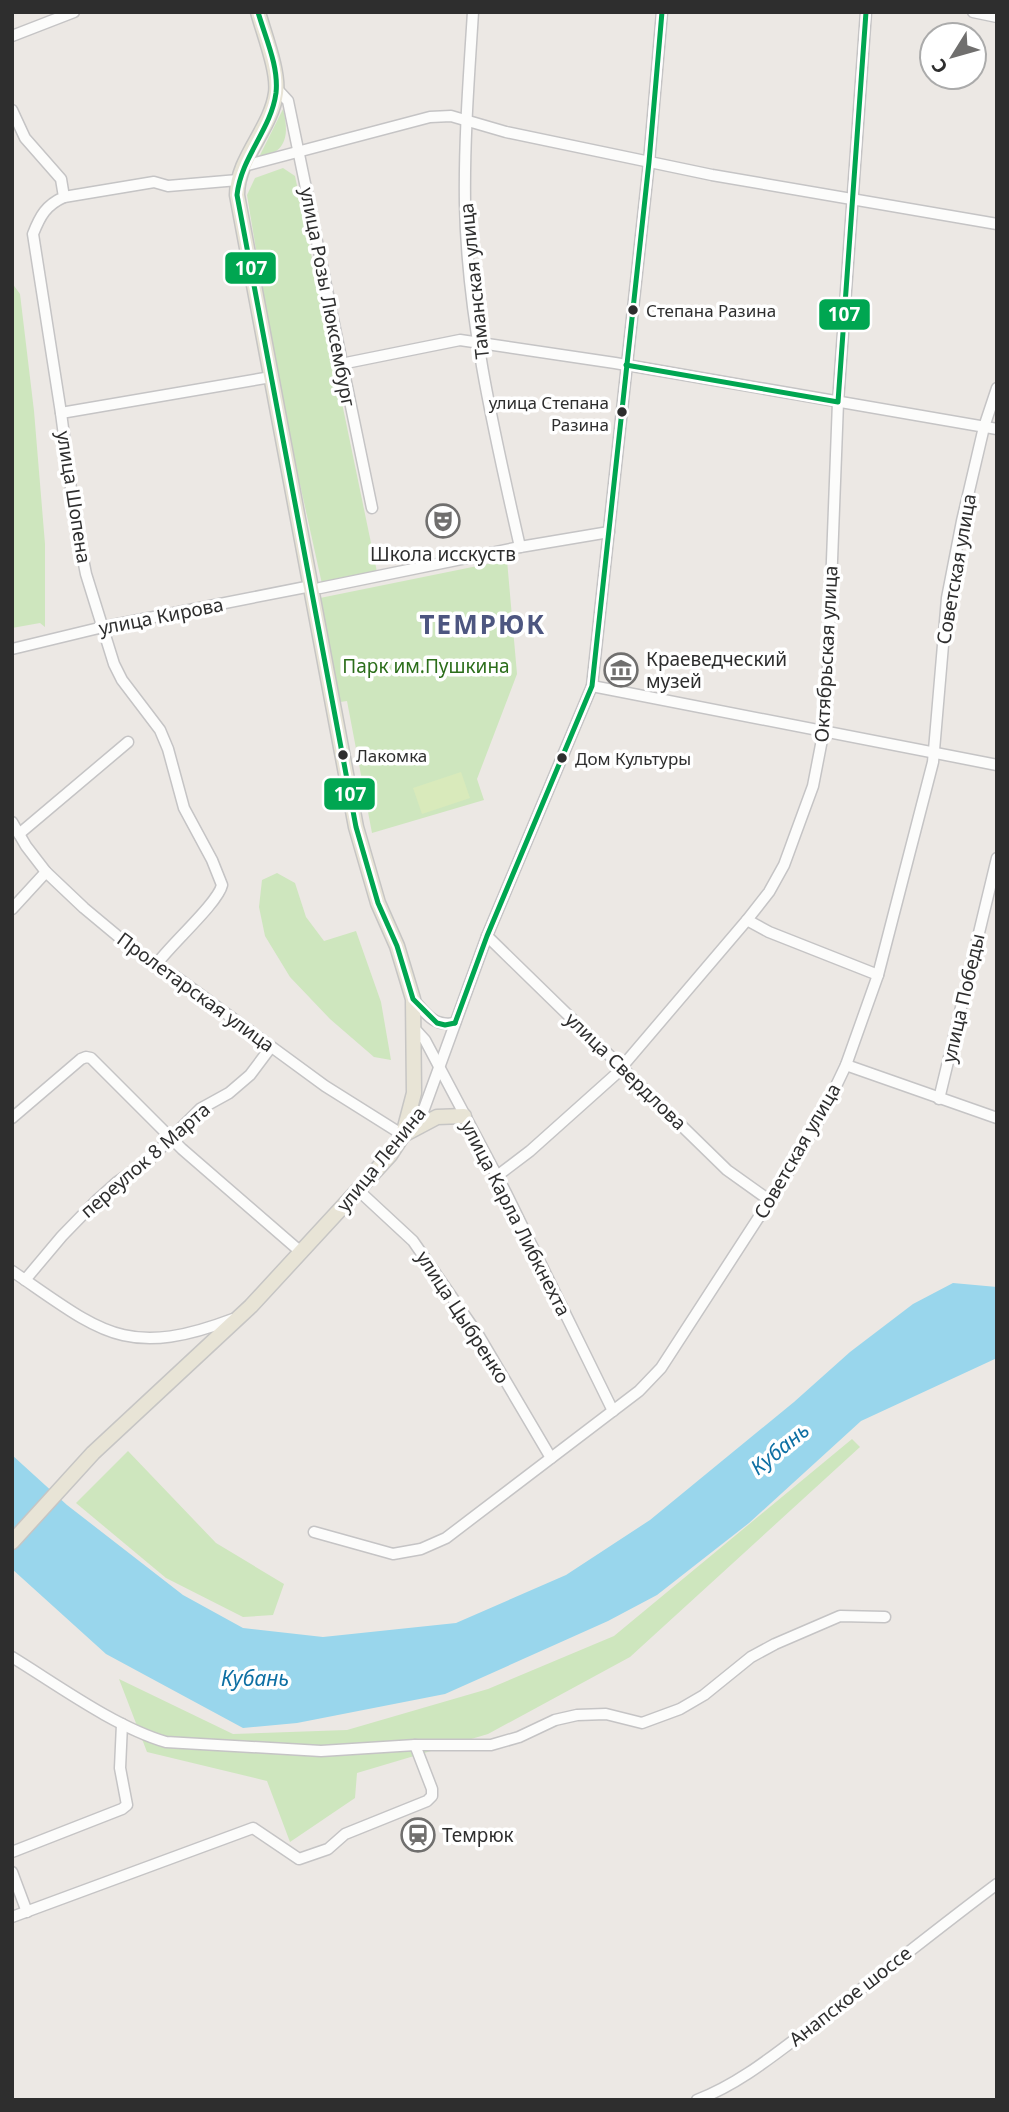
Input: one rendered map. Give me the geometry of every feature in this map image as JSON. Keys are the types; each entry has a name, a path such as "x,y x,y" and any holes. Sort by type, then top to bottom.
{"main road":[{"name":"улица Розы Люксембург","path":"258,12 277,89"},
{"path":"277,89 268,118 241,173 237,195 271,377 316,587 356,827 378,902 397,946 413,999 414,1093 403,1135"},
{"path":"403,1135 437,1117 464,1116"},
{"name":"улица Ленина","path":"12,1542 73,1475 157,1392 240,1317 302,1253 390,1155 403,1135"}],"street":[{"path":"12,36 74,12"},
{"name":"Таманская улица","path":"473,12 465,205 479,343 520,547"},
{"name":"улица Ленина","path":"403,1135 424,1109 487,936 592,686 649,162 662,12"},
{"name":"Октябрьская улица","path":"497,1176 530,1151 622,1067 747,920 769,892 784,865 813,786 825,730 838,402 866,12"},
{"path":"973,12 997,17"},
{"name":"улица Розы Люксембург","path":"277,89 288,101 372,508"},
{"path":"12,110 25,138 61,179 64,197 154,182 167,186 241,173 298,152 430,117 451,116 506,132 649,162 997,224"},
{"name":"улица Шопена","path":"64,197 50,203 40,215 33,234 75,519 86,574 114,664 122,680 160,730 184,808 222,885 217,898 168,948 156,965"},
{"path":"341,364 460,340 626,365 997,429"},
{"path":"61,413 271,377"},
{"name":"Советская улица","path":"314,1532 393,1554 421,1549 446,1538 613,1411 639,1391 661,1368 792,1166 825,1110 846,1065 878,975 923,808 935,752 947,598 962,521 997,388"},
{"name":"улица Кирова","path":"12,649 103,627 609,532"},
{"path":"592,686 997,765"},
{"path":"19,834 128,742"},
{"name":"Пролетарская улица","path":"12,822 46,872 138,953 325,1086 403,1135"},
{"name":"улица Победы","path":"939,1099 997,858"},
{"path":"12,909 46,872"},
{"path":"747,920 769,932 878,975"},
{"name":"улица Свердлова","path":"487,936 727,1170 769,1200"},
{"path":"413,999 437,1023 455,1023"},
{"name":"улица Карла Либкнехта","path":"415,1029 425,1040 497,1176 613,1411"},
{"name":"переулок 8 Марта","path":"25,1280 97,1200 149,1159 200,1109 229,1093 250,1074 271,1048"},
{"path":"12,1118 86,1057 91,1058 192,1158 302,1253"},
{"path":"846,1065 997,1118"},
{"name":"улица Цыбренко","path":"358,1190 413,1241 479,1336 551,1458"},
{"path":"12,1271 95,1326 137,1339 182,1336 240,1317"},
{"path":"182,1336 212,1344"},
{"path":"12,1657 122,1724 143,1735 166,1742 321,1751 415,1745 491,1745 519,1737 555,1720 578,1715 606,1714 642,1723 651,1721 704,1695 751,1657 775,1644 839,1616 885,1617"},
{"path":"12,1852 127,1805 120,1769 122,1724"},
{"path":"12,1917 253,1828 299,1859 328,1849 345,1833 427,1801 432,1796 432,1789 415,1745"},
{"path":"12,1871 27,1912"},
{"name":"Анапское шоссе","path":"697,2100 737,2081 762,2063 997,1884"}],"green space":[{"path":"283,109 286,134 281,146 269,155 259,157"},
{"path":"283,168 295,176 377,572 322,584 279,389 247,195 255,178"},
{"path":"12,283 20,294 34,411 45,544 45,627 40,623 12,628"},
{"name":"Парк им.Пушкина","path":"507,560 517,674 477,779 484,800 372,833 347,701 340,702 320,598"},
{"path":"461,772 470,798 422,814 413,788"},
{"path":"277,873 295,883 306,917 324,941 356,931 381,1002 391,1060 374,1057 330,1019 290,977 265,936 259,907 262,880"},
{"path":"852,1439 860,1447 630,1657 488,1734 357,1773 355,1798 290,1842 267,1781 147,1752 119,1679 233,1734 347,1730 488,1689 614,1636"},
{"path":"128,1451 216,1543 284,1584 273,1615 243,1617 166,1578 76,1503"}],"water":[{"name":"Кубань","path":"953,1283 997,1287 997,1358 861,1421 749,1523 657,1595 608,1621 445,1694 297,1723 243,1728 106,1654 12,1569 12,1455 67,1505 183,1595 243,1628 323,1637 456,1623 566,1575 650,1520 794,1402 850,1352 913,1304"}],"transit line":[{"name":"107","path":"258,12 273,62 276,93 268,119 244,168 237,195 356,827 378,903 397,946 413,999 437,1023 455,1023"},
{"name":"107","path":"455,1023 487,936 592,686 649,162 662,12"},
{"name":"107","path":"626,365 838,402 866,12"}],"place":[{"name":"Степана Разина","path":"633,310"},
{"name":"улица Степана Разина","path":"622,412"},
{"name":"Школа исскуств","path":"443,521"},
{"name":"Краеведческий музей","path":"621,670"},
{"name":"Лакомка","path":"343,755"},
{"name":"Дом Культуры","path":"562,758"},
{"name":"Темрюк","path":"418,1835"}],"district":[{"name":"ТЕМРЮК","path":"483,625"}]}
